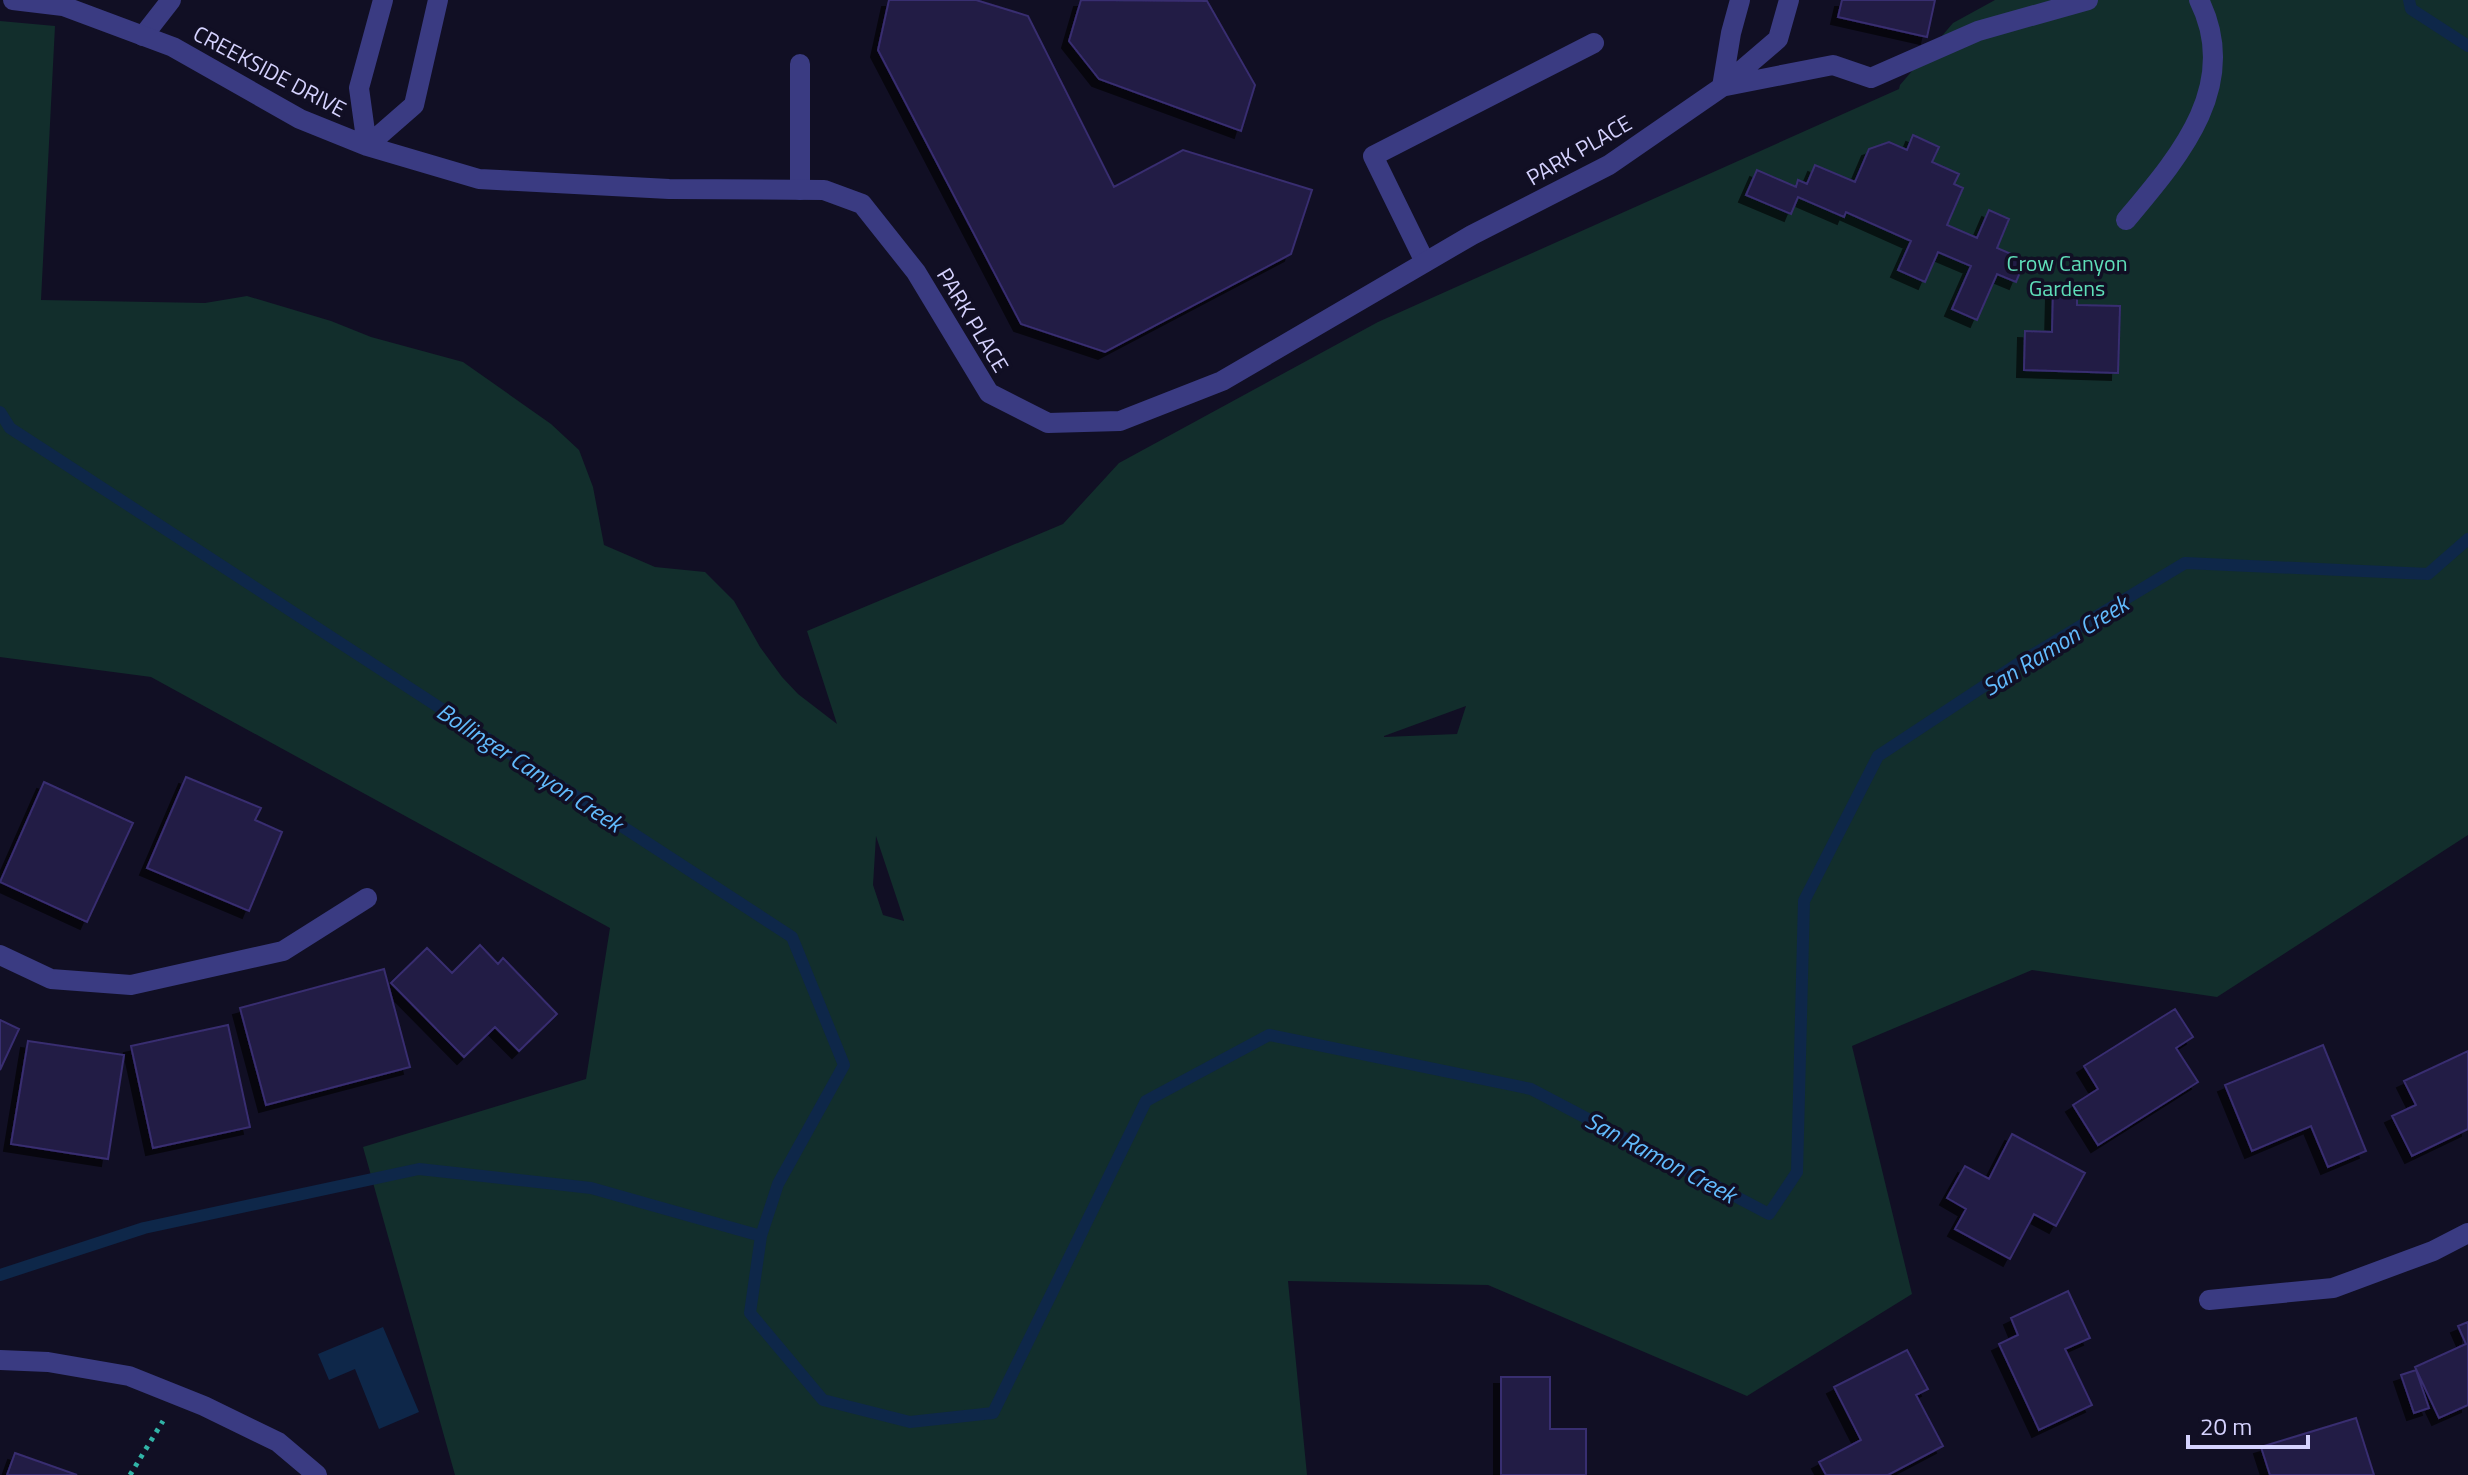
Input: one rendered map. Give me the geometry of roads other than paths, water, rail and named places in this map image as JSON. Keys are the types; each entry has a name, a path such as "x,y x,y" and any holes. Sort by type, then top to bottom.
{"street":[{"name":"CREEKSIDE DRIVE","path":"13,0 63,6 173,47 300,119 367,146"},
{"path":"143,36 171,0"},
{"path":"367,146 359,88 383,0"},
{"path":"367,146 414,105 438,0"},
{"path":"1740,0 1722,87 1833,65 1871,78 1978,31 2088,0"},
{"name":"PARK PLACE","path":"367,146 479,179 669,189 824,190 862,204 916,272 989,393 1048,423 1120,421 1222,381 1472,235 1609,165 1722,87 1778,39 1789,0"},
{"path":"2126,220 2175,162 2205,108 2212,43 2206,14 2199,0"},
{"path":"1425,262 1373,156 1594,43"},
{"path":"800,64 800,190"},
{"path":"0,955 51,979 131,985 283,951 367,898"},
{"path":"2209,1300 2333,1288 2433,1251 2468,1233"},
{"path":"0,1360 48,1362 129,1376 278,1442 317,1475"}],"water":[{"path":"383,1327 419,1412 379,1429 355,1369 329,1380 318,1354"}],"waterway":[{"path":"2409,0 2411,9 2468,46"},
{"name":"San Ramon Creek","path":"0,412 10,428 792,937 844,1065 778,1184 761,1236 750,1313 823,1400 910,1422 993,1413 1146,1101 1269,1035 1531,1089 1769,1214 1797,1172 1804,901 1878,756 2019,663 2185,563 2428,574 2468,539"},
{"path":"0,1275 144,1228 419,1169 591,1188 761,1236"}],"park label":[{"name":"Crow Canyon Gardens","path":"2067,276"}],"water label":[{"name":"Bollinger Canyon Creek","path":"530,767"}]}
